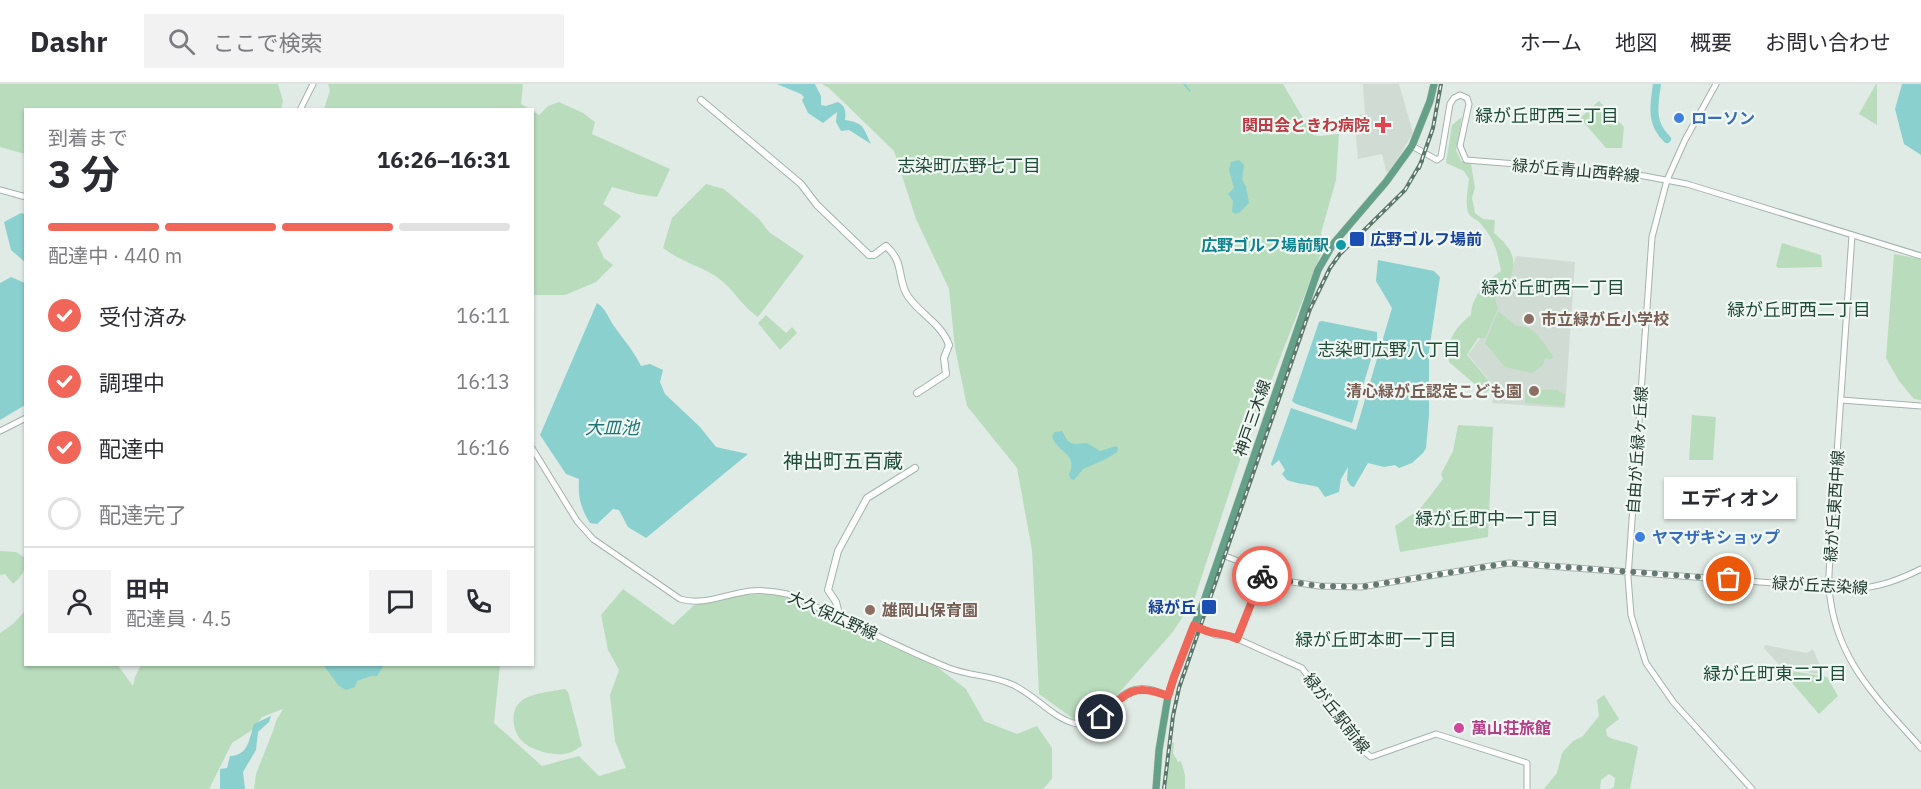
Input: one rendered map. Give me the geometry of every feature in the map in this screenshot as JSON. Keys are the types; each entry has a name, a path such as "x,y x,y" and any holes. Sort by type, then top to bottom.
{"main road":[{"name":"神戸三木線","path":"1156,789 1168,696 1220,554 1318,270 1333,244 1386,182 1412,146 1430,101 1434,84"},
{"path":"701,100 801,184 818,205 869,255 874,255 886,246 899,262 906,291 937,326 949,345 944,358 946,374 917,393"},
{"path":"839,614 837,602 828,590 838,550 867,498 915,468"}],"street":[{"path":"301,108 313,84"},
{"name":"自由が丘緑ヶ丘線","path":"1716,84 1685,140 1667,180 1652,237 1629,572 1631,615 1646,663 1674,703 1752,789"},
{"name":"緑が丘青山西幹線","path":"1412,146 1431,159 1437,160 1441,157 1450,104 1460,95 1467,98 1469,104 1460,146 1466,160 1628,172 1687,184 1921,256"},
{"path":"0,190 24,196"},
{"name":"緑が丘東西中線","path":"1852,235 1829,587 1835,621 1846,650 1861,678 1921,748"},
{"path":"1841,400 1921,406"},
{"path":"0,431 24,419"},
{"name":"大久保広野線","path":"534,451 577,521 593,539 680,599 693,603 752,591 787,594 952,669 998,678 1021,688 1063,719 1081,724 1096,721 1125,694 1137,689 1152,690 1168,696"},
{"name":"緑が丘志染線","path":"1220,554 1292,582 1318,586 1361,587 1509,563 1854,589 1890,584 1921,569"},
{"path":"1237,639 1264,572"},
{"name":"緑が丘駅前線","path":"1194,625 1216,635 1231,636 1302,668 1362,750 1371,757 1436,735 1527,763 1527,789"}],"shaded area":[{"name":"関田会ときわ病院","path":"1363,84 1399,84 1413,133 1389,173 1386,171 1382,154 1358,159 1354,116 1365,114"},
{"name":"市立緑が丘小学校","path":"1516,256 1575,262 1565,408 1492,403 1495,387 1468,355 1483,334 1495,291 1509,278"},
{"path":"1765,645 1807,653 1813,649 1822,675 1781,667 1764,648"}],"green space":[{"path":"0,84 278,84 283,101 281,108 24,108 24,154 0,147"},
{"path":"328,84 523,84 521,104 528,108 324,108 330,90"},
{"path":"822,84 1283,84 1313,135 1339,134 1336,180 1321,233 1326,246 1320,256 1239,463 1194,600 1172,633 1104,710 1075,720 1039,694 1032,550 1017,468 967,406 955,348 949,289 916,219 894,151 829,88"},
{"path":"1877,84 1877,125 1859,114"},
{"path":"1599,101 1624,127 1622,148 1606,148 1580,118"},
{"path":"559,102 583,113 595,122 592,134 670,169 657,197 612,187 603,204 621,216 597,243 604,258 613,265 596,282 565,295 534,295 534,112 539,115 548,106"},
{"path":"1462,117 1456,150 1461,161 1471,164 1475,188 1472,198 1475,213 1483,219 1495,220 1494,233 1509,248 1513,259 1510,279 1497,285 1495,300 1498,308 1485,338 1478,338 1467,355 1494,387 1485,393 1449,362 1448,354 1453,335 1460,324 1471,315 1474,302 1481,290 1501,271 1497,251 1486,230 1468,212 1469,179 1464,171 1446,163 1452,125"},
{"path":"706,184 724,189 759,219 769,232 804,256 758,317 717,277 663,248 672,218"},
{"path":"1782,243 1821,255 1822,267 1778,268 1776,266"},
{"path":"1894,254 1921,259 1921,400 1914,399 1899,381 1886,358"},
{"path":"1498,311 1516,326 1528,327 1538,335 1553,356 1552,359 1545,358 1543,365 1532,373 1505,367 1485,343"},
{"path":"766,315 786,333 792,327 797,333 780,350 758,323"},
{"path":"1525,389 1557,390 1565,395 1564,406 1525,403"},
{"path":"1692,415 1716,417 1713,460 1689,460"},
{"path":"1458,425 1493,427 1488,537 1400,552 1395,526 1420,509 1443,479 1441,474 1453,451"},
{"path":"0,551 16,552 24,557 23,573 13,584 5,574 0,575"},
{"path":"623,589 673,625 693,606 727,595 776,594 808,605 932,663 966,689 984,721 1017,734 1037,726 1052,748 1052,779 1043,789 254,789 256,774 276,721 283,709 262,717 252,730 232,743 209,789 0,789 0,633 24,612 24,666 120,666 133,686 140,666 327,666 326,668 355,687 356,681 379,671 383,666 500,666 494,723 542,766 579,756 599,776 626,768 615,741 610,695 619,670 608,650 601,615"},
{"path":"1780,669 1827,677 1838,696 1819,714"},
{"path":"565,689 568,692 582,746 571,752 557,754 537,750 525,744 515,730 516,707 524,699 533,695"},
{"path":"1604,695 1619,719 1606,729 1607,736 1638,747 1630,789 1610,789 1614,787 1615,778 1609,774 1601,780 1600,789 1544,789 1557,773 1562,753 1573,741 1583,736 1599,716 1597,700"},
{"path":"1174,742 1173,753 1178,762 1181,761 1185,775 1185,789 1166,789 1172,743"}],"water":[{"path":"777,84 815,84 821,96 821,105 826,106 838,102 841,104 845,110 845,120 859,124 871,144 849,130 841,131 836,122 837,112 823,123 808,113 801,94"},
{"path":"1902,84 1921,84 1921,155 1904,144 1895,109"},
{"path":"1239,160 1244,165 1242,179 1249,203 1236,214 1232,212 1233,201 1228,194 1234,188 1229,170 1231,162"},
{"path":"21,213 24,214 24,261 11,250 4,222"},
{"path":"1378,260 1434,271 1440,277 1429,351 1429,415 1426,448 1412,463 1399,468 1395,465 1384,467 1368,463 1354,487 1347,480 1348,467 1341,479 1339,492 1325,497 1318,487 1287,480 1282,474 1285,470 1279,460 1272,466 1271,464 1291,408 1356,430 1392,308 1376,281"},
{"path":"11,277 24,283 24,406 0,420 0,283"},
{"name":"大皿池","path":"597,303 605,311 641,366 650,364 663,370 660,382 665,394 700,427 716,447 748,454 646,538 628,527 619,510 613,509 597,524 590,523 580,502 579,479 566,474 540,435"},
{"path":"1319,322 1377,332 1377,339 1352,423 1292,401"},
{"path":"1062,431 1071,443 1087,443 1100,451 1116,446 1117,452 1083,469 1074,480 1071,479 1069,457 1052,436 1055,432"},
{"path":"383,666 377,676 357,681 355,687 346,690 338,685 325,667"},
{"path":"271,716 269,722 258,732 256,750 243,772 245,789 220,789 220,769 227,768 230,756 241,753 245,749 254,724"}],"waterway":[{"path":"1184,84 1190,91"},
{"path":"1657,84 1654,113 1658,127 1667,139"}],"railway":[{"path":"1419,168 1433,128 1441,84"},
{"path":"1164,789 1173,716 1179,688 1310,309 1330,268 1340,254 1405,190 1422,161"}],"way so far":[{"path":"1262,576 1264,572 1292,582 1318,586 1361,587 1509,563 1729,579"}],"place":[{"name":"ローソン","path":"1679,118"},
{"name":"関田会ときわ病院","path":"1383,125"},
{"name":"広野ゴルフ場前","path":"1357,239"},
{"name":"広野ゴルフ場前駅","path":"1341,245"},
{"name":"市立緑が丘小学校","path":"1529,319"},
{"name":"清心緑が丘認定こども園","path":"1534,391"},
{"name":"ヤマザキショップ","path":"1640,537"},
{"name":"エディオン","path":"1729,579"},
{"name":"緑が丘","path":"1209,607"},
{"name":"雄岡山保育園","path":"870,610"},
{"name":"萬山荘旅館","path":"1459,728"}],"district":[{"name":"緑が丘町西三丁目","path":"1547,115"},
{"name":"志染町広野七丁目","path":"969,165"},
{"name":"緑が丘町西一丁目","path":"1553,287"},
{"name":"緑が丘町西二丁目","path":"1799,309"},
{"name":"志染町広野八丁目","path":"1389,349"},
{"name":"神出町五百蔵","path":"843,460"},
{"name":"緑が丘町中一丁目","path":"1487,518"},
{"name":"緑が丘町本町一丁目","path":"1376,639"},
{"name":"緑が丘町東二丁目","path":"1775,673"}],"route":[{"path":"1101,717 1125,694 1137,689 1152,690 1168,696 1194,625 1216,635 1231,636 1237,639 1262,576"}]}
